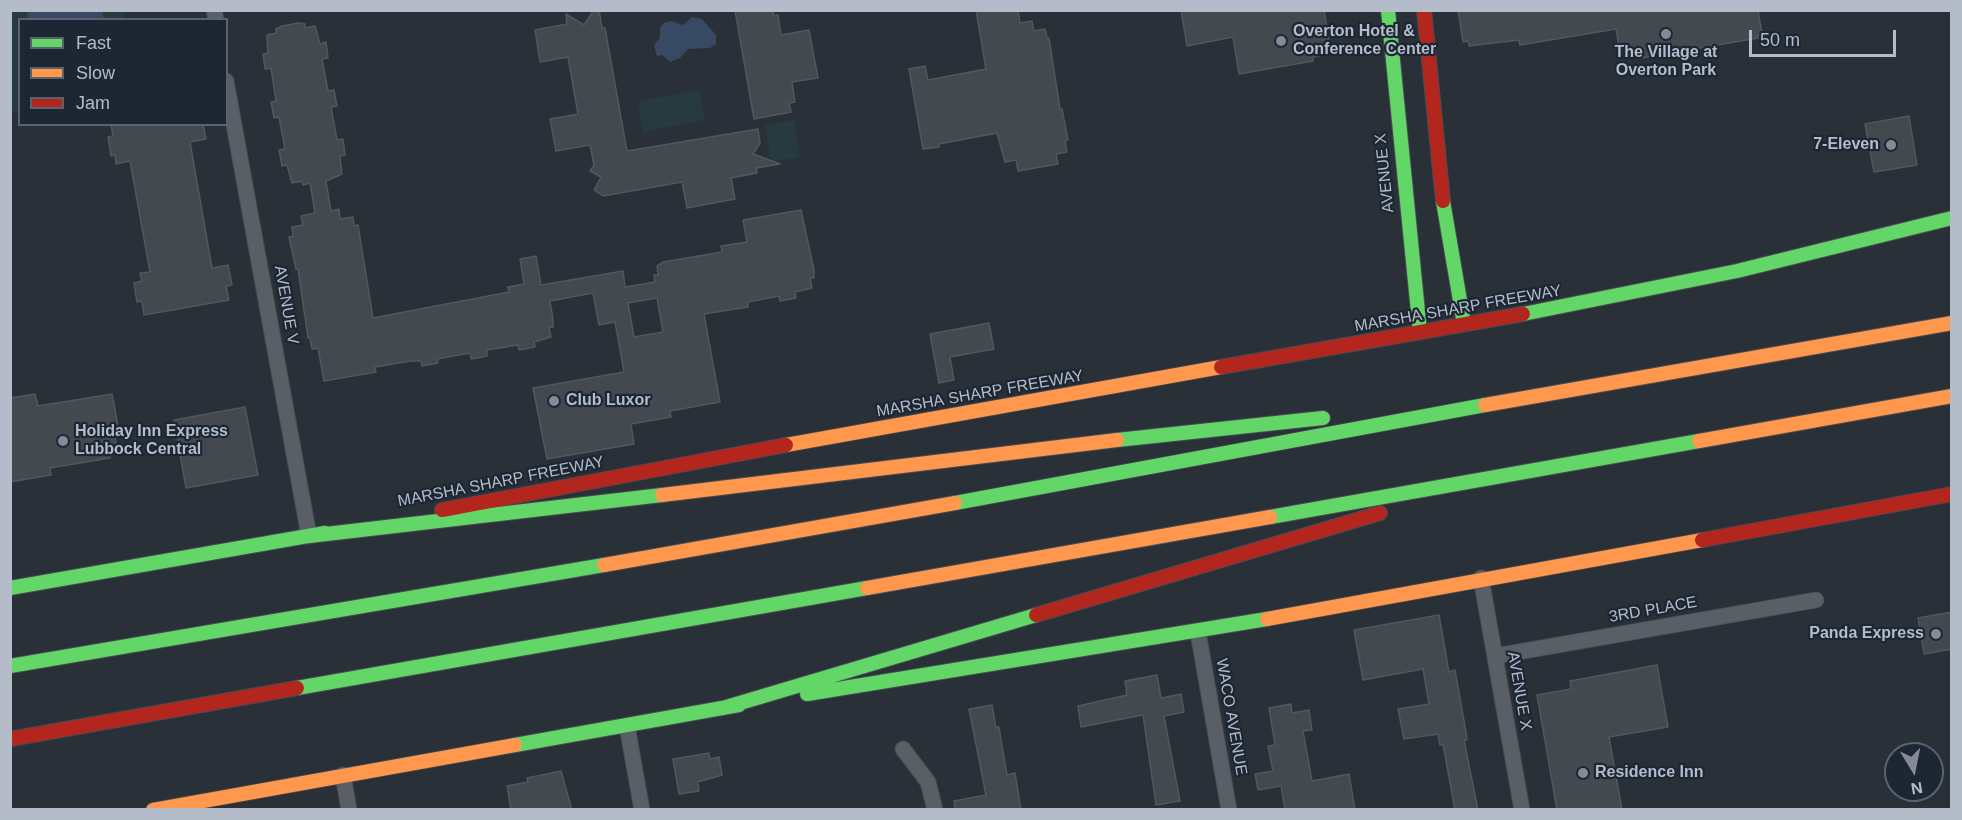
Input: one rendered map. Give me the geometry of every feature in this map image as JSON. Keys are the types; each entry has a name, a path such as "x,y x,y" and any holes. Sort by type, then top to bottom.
{"main road":[{"name":"AVENUE X","path":"1388,10 1420,332"},
{"path":"1424,10 1438,176 1464,324"},
{"name":"MARSHA SHARP FREEWAY","path":"10,588 309,536 630,474 1575,305 1737,271 1952,218"},
{"path":"1934,223 1952,224"},
{"path":"10,666 525,579 1190,461 1534,396 1952,323"},
{"path":"309,536 504,515 1015,451 1534,396"},
{"path":"10,739 1952,396"},
{"path":"723,708 1517,472"},
{"path":"1929,498 1952,488"},
{"path":"153,810 723,708 1198,632 1481,578 1952,494"},
{"path":"1929,498 1952,502"}],"street":[{"name":"AVENUE V","path":"228,92 309,536"},
{"name":"AVENUE X","path":"1481,578 1522,810"},
{"name":"3RD PLACE","path":"1495,656 1816,600"},
{"name":"WACO AVENUE","path":"1198,632 1229,810"},
{"path":"627,726 642,810"},
{"path":"903,749 928,782 935,810"},
{"path":"343,775 349,810"}],"green space":[{"path":"11,11 123,11 125,18 18,18 18,111 11,113"},
{"path":"699,90 705,120 643,132 638,101"},
{"path":"794,120 800,157 771,162 765,125"}],"water":[{"path":"27,11 102,11 104,18 28,18"},
{"path":"692,17 702,19 716,35 716,44 710,48 688,49 680,58 670,62 662,55 657,56 654,45 660,38 660,28 664,23 671,21 683,25"}],"building":[{"path":"594,10 599,10 602,28 605,28 627,151 758,129 760,143 753,154 780,164 756,168 757,173 731,178 735,199 687,208 682,182 603,196 594,190 601,177 590,171 594,165 590,145 556,151 550,119 578,114 568,57 540,62 535,30 567,24 566,14 584,25"},
{"path":"735,10 773,10 774,16 778,15 781,35 809,30 818,78 792,82 795,102 789,103 791,112 754,119"},
{"path":"976,10 1018,10 1020,23 1032,21 1034,31 1045,29 1047,38 1049,38 1060,109 1062,109 1068,140 1065,141 1067,152 1056,154 1058,164 1018,171 1016,160 1005,162 997,133 923,149 909,69 925,66 928,80 986,69"},
{"name":"Overton Hotel & Conference Center","path":"1181,10 1324,10 1331,53 1313,57 1313,61 1239,74 1233,37 1187,46"},
{"path":"1458,10 1758,10 1762,34 1758,35 1758,38 1641,58 1641,55 1636,56 1635,50 1620,52 1616,29 1520,45 1519,40 1469,46 1468,41 1463,42"},
{"path":"298,23 305,24 305,28 315,26 320,44 326,42 328,58 322,59 328,91 334,90 337,106 331,107 337,140 343,139 345,155 340,156 342,174 326,181 331,211 339,209 340,219 353,217 354,226 358,225 373,318 509,292 508,287 524,284 520,259 536,256 541,285 623,271 625,287 655,282 654,275 658,275 657,266 663,262 722,252 721,246 747,242 743,220 801,210 814,270 814,278 810,278 812,288 795,292 796,298 780,301 779,296 748,302 748,307 704,314 720,402 670,411 671,417 631,424 634,444 547,459 533,388 624,372 615,322 599,325 593,293 550,301 553,319 553,327 549,327 551,337 534,342 535,347 519,350 518,345 487,350 487,356 471,359 470,353 437,359 438,363 422,366 421,361 411,361 375,367 376,372 324,381 318,348 312,349 310,338 308,338 298,269 296,269 289,237 293,236 292,227 303,225 301,216 315,213 310,183 303,185 302,181 292,183 287,165 282,166 279,150 285,149 279,117 274,118 271,102 276,101 271,68 265,69 263,54 268,53 267,35 276,33 276,29","holes":["657,298 663,332 634,337 628,303"]},
{"name":"7-Eleven","path":"1909,116 1917,165 1874,172 1865,124"},
{"path":"111,126 203,126 206,139 190,142 212,268 228,265 232,285 226,286 229,300 144,315 142,301 137,302 134,283 142,281 140,273 150,272 130,161 116,164 115,155 111,156 108,137 113,136"},
{"path":"989,323 994,349 950,357 954,380 939,383 930,334"},
{"name":"Holiday Inn Express Lubbock Central","path":"35,394 38,406 112,394 119,431 114,431 117,451 110,452 110,458 50,468 51,475 10,482 10,398"},
{"path":"245,407 258,475 186,488 174,420"},
{"name":"Panda Express","path":"1952,612 1952,649 1924,654 1918,618"},
{"path":"1439,615 1449,672 1455,670 1466,732 1467,740 1464,740 1478,810 1455,810 1443,744 1440,745 1438,734 1404,739 1398,709 1429,704 1423,669 1363,680 1354,630"},
{"name":"Residence Inn","path":"1657,665 1668,727 1609,737 1622,810 1557,810 1537,695 1571,689 1570,681"},
{"path":"1157,675 1161,698 1181,694 1184,712 1164,716 1180,801 1156,805 1143,715 1081,727 1078,706 1127,695 1125,681"},
{"path":"1291,704 1292,713 1309,710 1312,730 1303,731 1312,781 1349,774 1355,810 1285,810 1281,786 1258,790 1255,774 1273,771 1268,746 1275,745 1269,708"},
{"path":"992,705 996,728 999,727 1007,775 1015,773 1021,810 955,810 954,801 986,795 969,709"},
{"path":"709,753 710,759 719,757 722,775 698,782 699,791 679,794 673,759"},
{"path":"561,771 572,810 511,810 507,786 528,782 527,778"}],"traffic: fast":[{"path":"1388,10 1420,332"},
{"path":"1443,201 1464,324"},
{"path":"1523,314 1737,271 1952,218"},
{"path":"955,503 1485,405"},
{"path":"1117,440 1323,418"},
{"path":"1270,517 1699,441"},
{"path":"309,536 662,495"},
{"path":"10,588 325,533"},
{"path":"10,666 604,565"},
{"path":"297,688 867,588"},
{"path":"723,708 1036,615"},
{"path":"807,694 1267,619"},
{"path":"515,745 739,705"}],"traffic: slow":[{"path":"1485,405 1952,323"},
{"path":"786,445 1221,367"},
{"path":"1699,441 1952,396"},
{"path":"662,495 1117,440"},
{"path":"604,565 955,503"},
{"path":"867,588 1270,517"},
{"path":"1267,619 1702,540"},
{"path":"153,810 515,745"}],"traffic: jam":[{"path":"1424,10 1443,201"},
{"path":"1221,367 1523,314"},
{"path":"442,510 786,445"},
{"path":"1702,540 1952,494"},
{"path":"1036,615 1380,513"},
{"path":"10,739 297,688"}],"place":[{"name":"The Village at Overton Park","path":"1666,34"},
{"name":"Overton Hotel & Conference Center","path":"1281,41"},
{"name":"7-Eleven","path":"1891,145"},
{"name":"Club Luxor","path":"554,401"},
{"name":"Holiday Inn Express Lubbock Central","path":"63,441"},
{"name":"Panda Express","path":"1936,634"},
{"name":"Residence Inn","path":"1583,773"}]}
